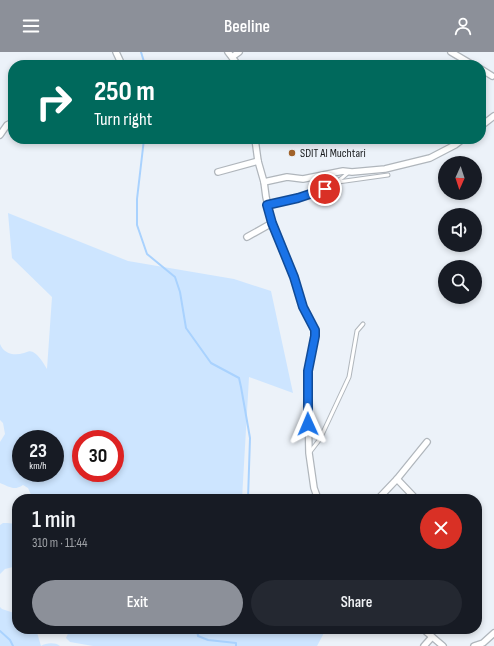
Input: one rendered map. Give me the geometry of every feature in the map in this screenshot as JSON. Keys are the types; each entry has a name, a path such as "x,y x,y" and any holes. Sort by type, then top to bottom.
{"street":[{"path":"228,52 234,60"},
{"path":"232,57 239,52"},
{"path":"451,52 465,60"},
{"path":"486,72 492,76"},
{"path":"486,122 494,116"},
{"path":"0,136 8,124"},
{"path":"256,144 258,161 264,182 267,205 272,223 294,277 303,307 315,330 308,371 309,453 316,494"},
{"path":"264,182 287,177 303,179 343,171 349,172 385,169 430,158 456,144"},
{"path":"218,172 258,161"},
{"path":"247,237 272,223"},
{"path":"382,494 427,442"},
{"path":"396,479 411,494"},
{"path":"474,646 483,643 494,633"},
{"path":"429,634 443,646"},
{"path":"424,646 432,637"}],"lane":[{"path":"267,205 298,198 325,189 337,182 349,172"},
{"path":"337,182 388,175"},
{"path":"309,453 320,439 349,377 358,331 363,324"}],"shaded area":[{"path":"8,213 128,261 234,279 271,291 293,393 249,377 242,494 31,494 28,488 23,485 14,488 0,483 0,442 5,434 3,423 0,420 0,344 4,350 10,353 17,354 29,351 35,353 47,369 52,297 12,258"},
{"path":"3,523 12,524 12,567 5,569 0,574 0,525"},
{"path":"0,607 12,612 12,634 37,634 41,646 0,646"},
{"path":"68,634 323,634 317,646 93,646 70,642 66,638"},
{"path":"50,643 60,646 41,646"}],"waterway":[{"path":"141,52 143,60"},
{"path":"143,144 137,199 137,225 147,254 175,277 180,292 186,328 211,363 239,378 250,438 248,494"},
{"path":"0,631 10,640 13,646"},
{"path":"198,634 198,636 208,640 236,643 236,646"}],"place":[{"name":"SDIT Al Muchtari","path":"292,153"}],"route":[{"path":"308,424 308,371 315,330 303,307 294,277 272,223 267,205 298,198 325,189"}]}
